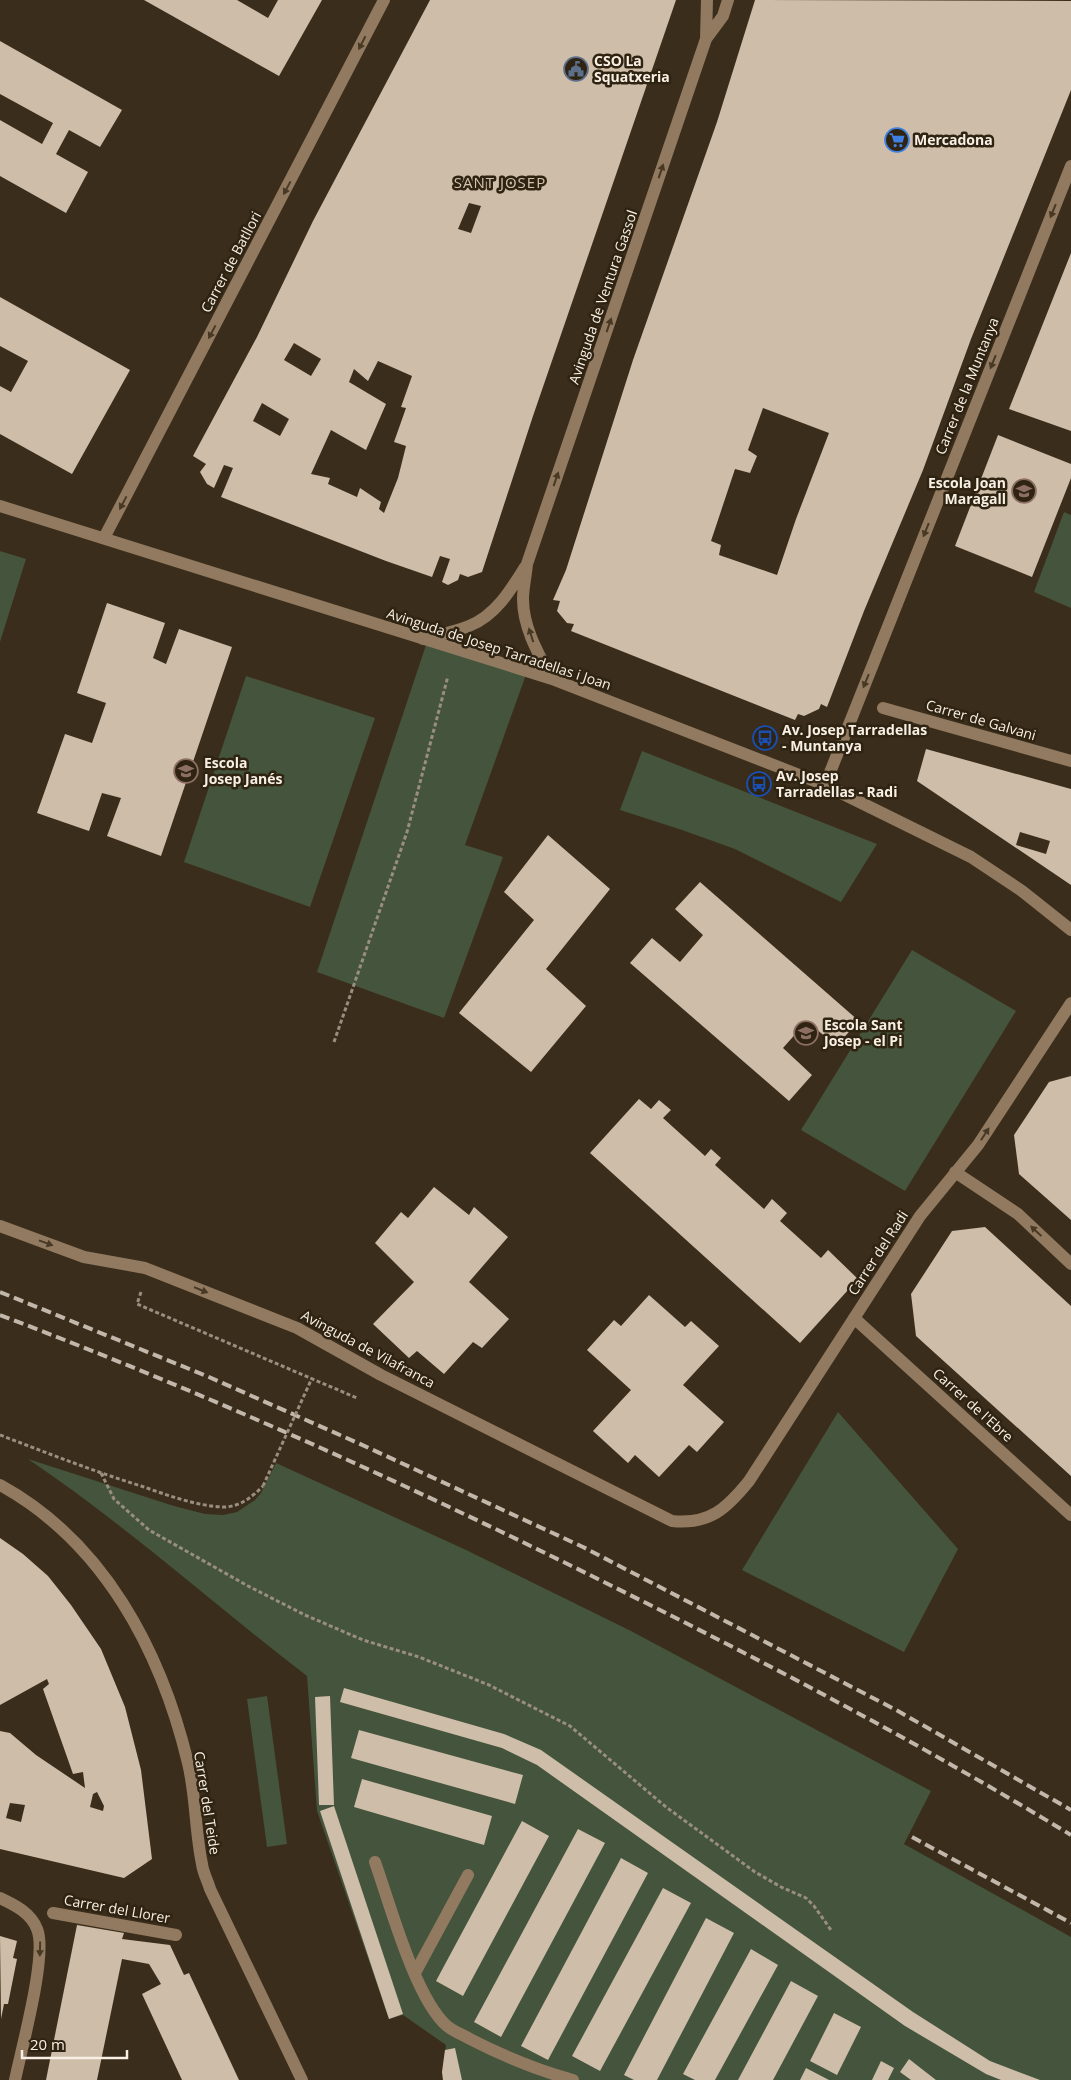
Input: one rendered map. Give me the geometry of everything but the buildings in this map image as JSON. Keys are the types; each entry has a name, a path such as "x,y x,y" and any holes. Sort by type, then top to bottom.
{"street":[{"name":"Carrer de Batllori","path":"104,538 384,0"},
{"name":"Avinguda de Ventura Gassol","path":"423,639 470,626 487,615 510,592 527,564 706,39 707,0"},
{"name":"Avinguda de Ventura Gassol","path":"706,39 723,16 728,0"},
{"name":"Carrer de la Muntanya","path":"825,785 1071,166"},
{"name":"Avinguda de Josep Tarradellas i Joan","path":"0,506 552,679 825,785 970,857 1022,890 1071,930"},
{"name":"Avinguda de Ventura Gassol","path":"527,564 523,600 527,623 536,649 552,679"},
{"name":"Carrer de Galvani","path":"883,708 1071,761"},
{"name":"Carrer del Radi","path":"709,1517 733,1501 749,1481 920,1216 978,1145 1071,1003"},
{"path":"956,1172 1018,1214 1071,1264"},
{"name":"Avinguda de Vilafranca","path":"0,1226 84,1257 145,1268 297,1328 390,1379 672,1521 690,1523 709,1517"},
{"name":"Carrer de l'Ebre","path":"854,1318 1071,1515"},
{"name":"Carrer del Teide","path":"0,1485 62,1528 100,1570 122,1599 149,1649 162,1677 188,1763 202,1866 210,1889 302,2080"},
{"path":"375,1862 414,1973 434,2010 448,2026 492,2050 522,2063 573,2080"},
{"path":"414,1973 468,1875"},
{"path":"0,1898 19,1908 32,1920 38,1930 40,1944 39,1967 15,2080"},
{"name":"Carrer del Llorer","path":"53,1913 176,1935"}],"path":[{"path":"334,1042 407,832 448,676"},
{"path":"142,1292 137,1304 357,1398"},
{"path":"0,1435 102,1473 171,1496 224,1507 240,1504 252,1497 262,1486 312,1378"},
{"path":"102,1473 114,1499 149,1530 248,1586 304,1615 363,1640 419,1657 489,1685 570,1726 666,1807 755,1872 781,1887 806,1898 831,1930"}],"green space":[{"path":"1064,512 1071,515 1071,608 1034,592"},
{"path":"0,551 26,559 0,642"},
{"path":"429,636 528,669 465,845 503,857 444,1018 317,972"},
{"path":"246,676 375,718 310,907 184,862"},
{"path":"642,751 877,844 841,902 735,849 620,810"},
{"path":"912,950 1016,1011 905,1191 801,1130"},
{"path":"838,1412 958,1549 904,1652 742,1570"},
{"path":"28,1459 174,1506 205,1514 223,1515 237,1512 255,1500 261,1493 276,1463 464,1549 631,1631 931,1791 904,1844 1071,1937 1071,2080 443,2080 442,2072 446,2045 403,2015 389,2019 317,1811 307,1676 135,1538"},
{"path":"267,1696 287,1844 267,1847 247,1699"}],"railway":[{"path":"0,1292 209,1377 358,1443 583,1547 898,1711 1071,1810"},
{"path":"0,1315 244,1414 483,1523 804,1684 965,1773 1071,1835"},
{"path":"912,1837 1071,1923"}],"place":[{"name":"CSO La Squatxeria","path":"576,69"},
{"name":"Mercadona","path":"897,140"},
{"name":"Escola Joan Maragall","path":"1024,491"},
{"name":"Av. Josep Tarradellas - Muntanya","path":"765,738"},
{"name":"Escola Josep Janés","path":"186,771"},
{"name":"Av. Josep Tarradellas - Radi","path":"759,784"},
{"name":"Escola Sant Josep - el Pi","path":"806,1033"}],"district":[{"name":"SANT JOSEP","path":"500,183"}]}
